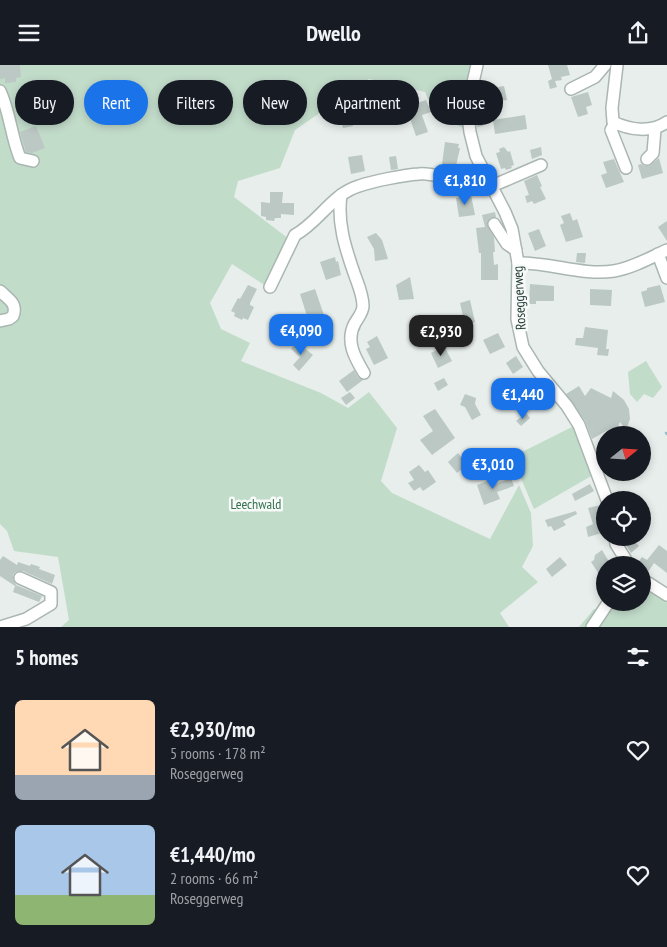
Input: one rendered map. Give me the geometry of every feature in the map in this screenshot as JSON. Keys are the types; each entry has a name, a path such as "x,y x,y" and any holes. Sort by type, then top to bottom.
{"street":[{"name":"Roseggerweg","path":"477,65 468,116 476,156 512,229 518,263 517,319 523,347 538,371 579,425 604,491"},
{"path":"571,89 595,77 605,65"},
{"path":"617,65 612,108 613,122 622,126 649,130 667,123"},
{"path":"1,94 4,117 20,158 33,161"},
{"path":"616,123 611,130 626,168"},
{"path":"647,159 653,153 655,129"},
{"path":"492,187 541,165"},
{"path":"270,287 295,235 303,231 341,195 359,185 418,173 432,174 455,180 469,178 482,170"},
{"path":"341,195 339,209 340,226 363,297 364,309 351,331 351,344 354,357 364,373"},
{"path":"494,224 507,244 516,250"},
{"path":"518,263 597,272 613,271 663,252 667,278"},
{"path":"0,291 13,302 15,307 13,316 0,321"},
{"path":"0,627 26,619 51,604 52,592 20,578"},
{"path":"651,585 667,595"},
{"path":"592,627 603,611"}],"green space":[{"name":"Leechwald","path":"0,65 474,65 472,80 429,80 429,101 425,92 419,91 419,80 317,80 317,115 307,122 307,80 243,80 243,125 302,125 295,130 280,168 238,181 234,197 289,239 266,286 232,264 210,303 221,329 250,343 241,361 321,393 348,408 369,392 397,428 381,481 392,493 490,539 519,485 531,513 533,546 522,567 538,582 500,613 509,627 61,627 69,620 58,557 14,551 7,531 0,524"},
{"path":"646,361 662,387 653,398 644,394 637,402 630,394 628,372"},
{"path":"574,426 593,475 534,509 512,457"},
{"path":"651,591 667,601 667,627 579,627 594,609 606,613 608,611 651,611"}],"building":[{"path":"0,65 20,65 21,77 16,78 15,82 5,83 5,78 0,79"},
{"path":"548,65 567,65 570,75 561,77 562,80 555,81 557,87 550,89 548,81 552,79"},
{"path":"503,86 507,100 503,101"},
{"path":"588,92 592,105 586,107 588,114 578,117 571,97"},
{"path":"426,100 429,107 429,113 422,115 428,132 416,136 412,125 419,125 419,102"},
{"path":"525,115 527,129 495,134 494,125 503,125 503,118"},
{"path":"342,125 353,125 353,126 343,128"},
{"path":"36,126 45,148 32,153 26,152 20,132"},
{"path":"445,142 459,144 458,148 460,148 456,166 442,164"},
{"path":"504,147 508,152 510,151 514,165 506,170 505,168 501,169 496,153 500,152 499,149"},
{"path":"541,147 542,155 532,159 530,150"},
{"path":"362,155 365,171 351,174 348,157"},
{"path":"396,156 398,169 391,170 389,157"},
{"path":"659,158 663,173 642,179 638,165 649,166"},
{"path":"614,159 624,182 606,188 601,175 607,173 603,162"},
{"path":"537,175 546,199 534,204 532,201 527,203 525,196 529,195 524,181"},
{"path":"270,192 283,192 282,203 294,203 294,215 281,214 281,218 275,218 274,221 266,220 266,217 261,216 261,202 270,203"},
{"path":"471,195 475,215 459,217 456,198"},
{"path":"495,212 496,217 490,218 487,224 494,237 494,265 498,264 498,280 481,280 481,253 479,253 476,228 485,227 482,215"},
{"path":"570,213 573,221 577,219 583,237 566,242 560,225 564,223 561,216"},
{"path":"667,221 667,241 658,227"},
{"path":"539,229 546,246 535,251 528,233"},
{"path":"376,233 382,240 388,259 375,261 374,249 367,237"},
{"path":"577,253 586,253 585,263 576,262"},
{"path":"335,257 336,262 338,261 341,275 326,280 320,262"},
{"path":"410,277 414,299 399,300 396,285"},
{"path":"530,284 554,286 554,301 536,301 536,304 529,304"},
{"path":"248,285 257,289 250,303 254,307 248,320 243,318 242,320 234,316 235,313 231,311"},
{"path":"660,285 665,302 645,307 641,292 647,290 647,288"},
{"path":"315,289 326,321 330,320 333,330 326,332 323,322 301,329 298,318 307,316 300,294"},
{"path":"590,289 612,290 611,306 590,305"},
{"path":"470,300 475,322 465,325 460,303"},
{"path":"585,327 608,330 606,349 609,349 608,356 597,355 598,348 575,345 576,338 583,338"},
{"path":"498,333 505,347 490,354 483,340"},
{"path":"377,336 388,358 374,365 366,349 370,347 367,342"},
{"path":"297,342 313,355 299,371 293,365 300,357 291,349"},
{"path":"444,346 452,361 438,368 431,353"},
{"path":"516,356 523,367 513,374 506,363"},
{"path":"354,370 358,377 363,380 347,392 339,381"},
{"path":"444,378 448,385 438,391 434,383"},
{"path":"579,386 585,396 591,388 611,398 613,391 624,400 629,409 630,419 627,426 623,426 620,422 618,426 596,426 596,437 592,439 585,421 566,394"},
{"path":"350,392 355,398 346,405 341,398"},
{"path":"465,394 476,398 475,404 481,415 472,420 465,407 460,405"},
{"path":"435,409 455,438 432,455 420,440 433,431 423,416"},
{"path":"526,413 530,418 521,426 516,421"},
{"path":"458,453 467,465 457,473 448,462"},
{"path":"419,465 425,472 428,470 436,482 423,491 420,487 414,491 408,483 414,480 409,472"},
{"path":"511,478 514,486 497,492 500,499 484,505 477,485 493,479 495,484"},
{"path":"590,484 594,491 575,501 572,494"},
{"path":"596,506 596,535 588,537 586,527 593,524 588,508"},
{"path":"576,511 577,514 563,521 566,525 554,531 551,526 548,527 545,520"},
{"path":"659,545 667,551 667,573 654,563 651,568 650,556"},
{"path":"627,546 639,546 631,553"},
{"path":"602,550 606,556 596,556 596,570 591,562 594,560 595,555"},
{"path":"3,556 17,565 18,562 30,566 31,564 55,575 52,584 23,571 16,572 13,575 16,585 42,596 39,602 13,592 15,586 0,576 0,560"},
{"path":"560,557 567,565 552,577 546,569"}]}
